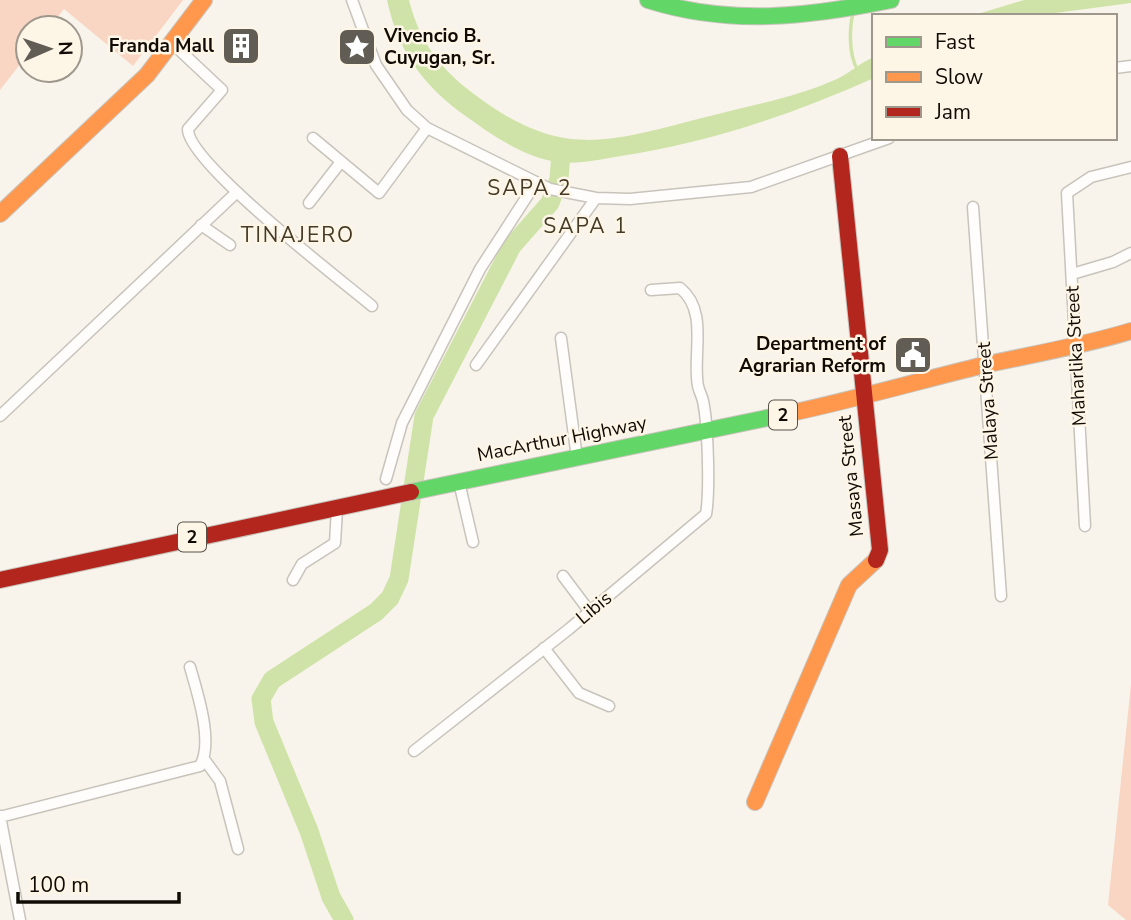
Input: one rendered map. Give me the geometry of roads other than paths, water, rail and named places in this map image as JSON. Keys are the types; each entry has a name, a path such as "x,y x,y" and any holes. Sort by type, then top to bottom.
{"main road":[{"path":"0,214 147,75 204,0"},
{"path":"648,0 699,15 732,19 851,7 891,0"},
{"name":"Masaya Street","path":"754,802 849,585 877,559 880,550 840,156"},
{"name":"MacArthur Highway","path":"0,580 166,542 337,509 865,398 985,365 1075,348 1131,331"}],"street":[{"path":"352,0 383,78 396,97 427,128 537,184 596,198 673,196 751,187 884,140"},
{"path":"173,44 222,90 191,125 188,135 202,158 237,192 372,306"},
{"path":"313,138 379,193 427,128"},
{"path":"309,203 341,163"},
{"name":"Maharlika Street","path":"1085,526 1066,201 1070,188 1091,177 1131,167"},
{"path":"386,479 402,422 480,269 537,184"},
{"path":"0,416 237,192"},
{"path":"476,365 596,198"},
{"name":"Malaya Street","path":"973,206 1001,596"},
{"path":"201,225 230,245"},
{"path":"1072,274 1113,262 1131,253"},
{"name":"Libis","path":"414,751 590,612 706,514 706,431 704,402 698,386 699,345 694,311 686,293 680,288 651,290"},
{"path":"561,338 577,458"},
{"path":"459,482 473,542"},
{"path":"293,580 302,564 335,543 337,509"},
{"path":"563,576 590,612"},
{"path":"544,648 579,693 608,706"},
{"path":"190,667 200,707 204,759 220,781 238,849"},
{"path":"20,920 0,816 193,769 204,759"}],"waterway":[{"path":"853,13 851,42 857,69"},
{"path":"344,920 331,897 309,831 264,722 261,699 272,680 376,612 390,598 399,579 424,416 512,246 550,203 559,179 561,152"}],"place":[{"name":"Franda Mall","path":"241,46"},
{"name":"Vivencio B. Cuyugan, Sr.","path":"357,47"},
{"name":"Department of Agrarian Reform","path":"913,355"}],"district":[{"name":"SAPA 2","path":"530,188"},
{"name":"SAPA 1","path":"586,226"},
{"name":"TINAJERO","path":"298,235"}]}
